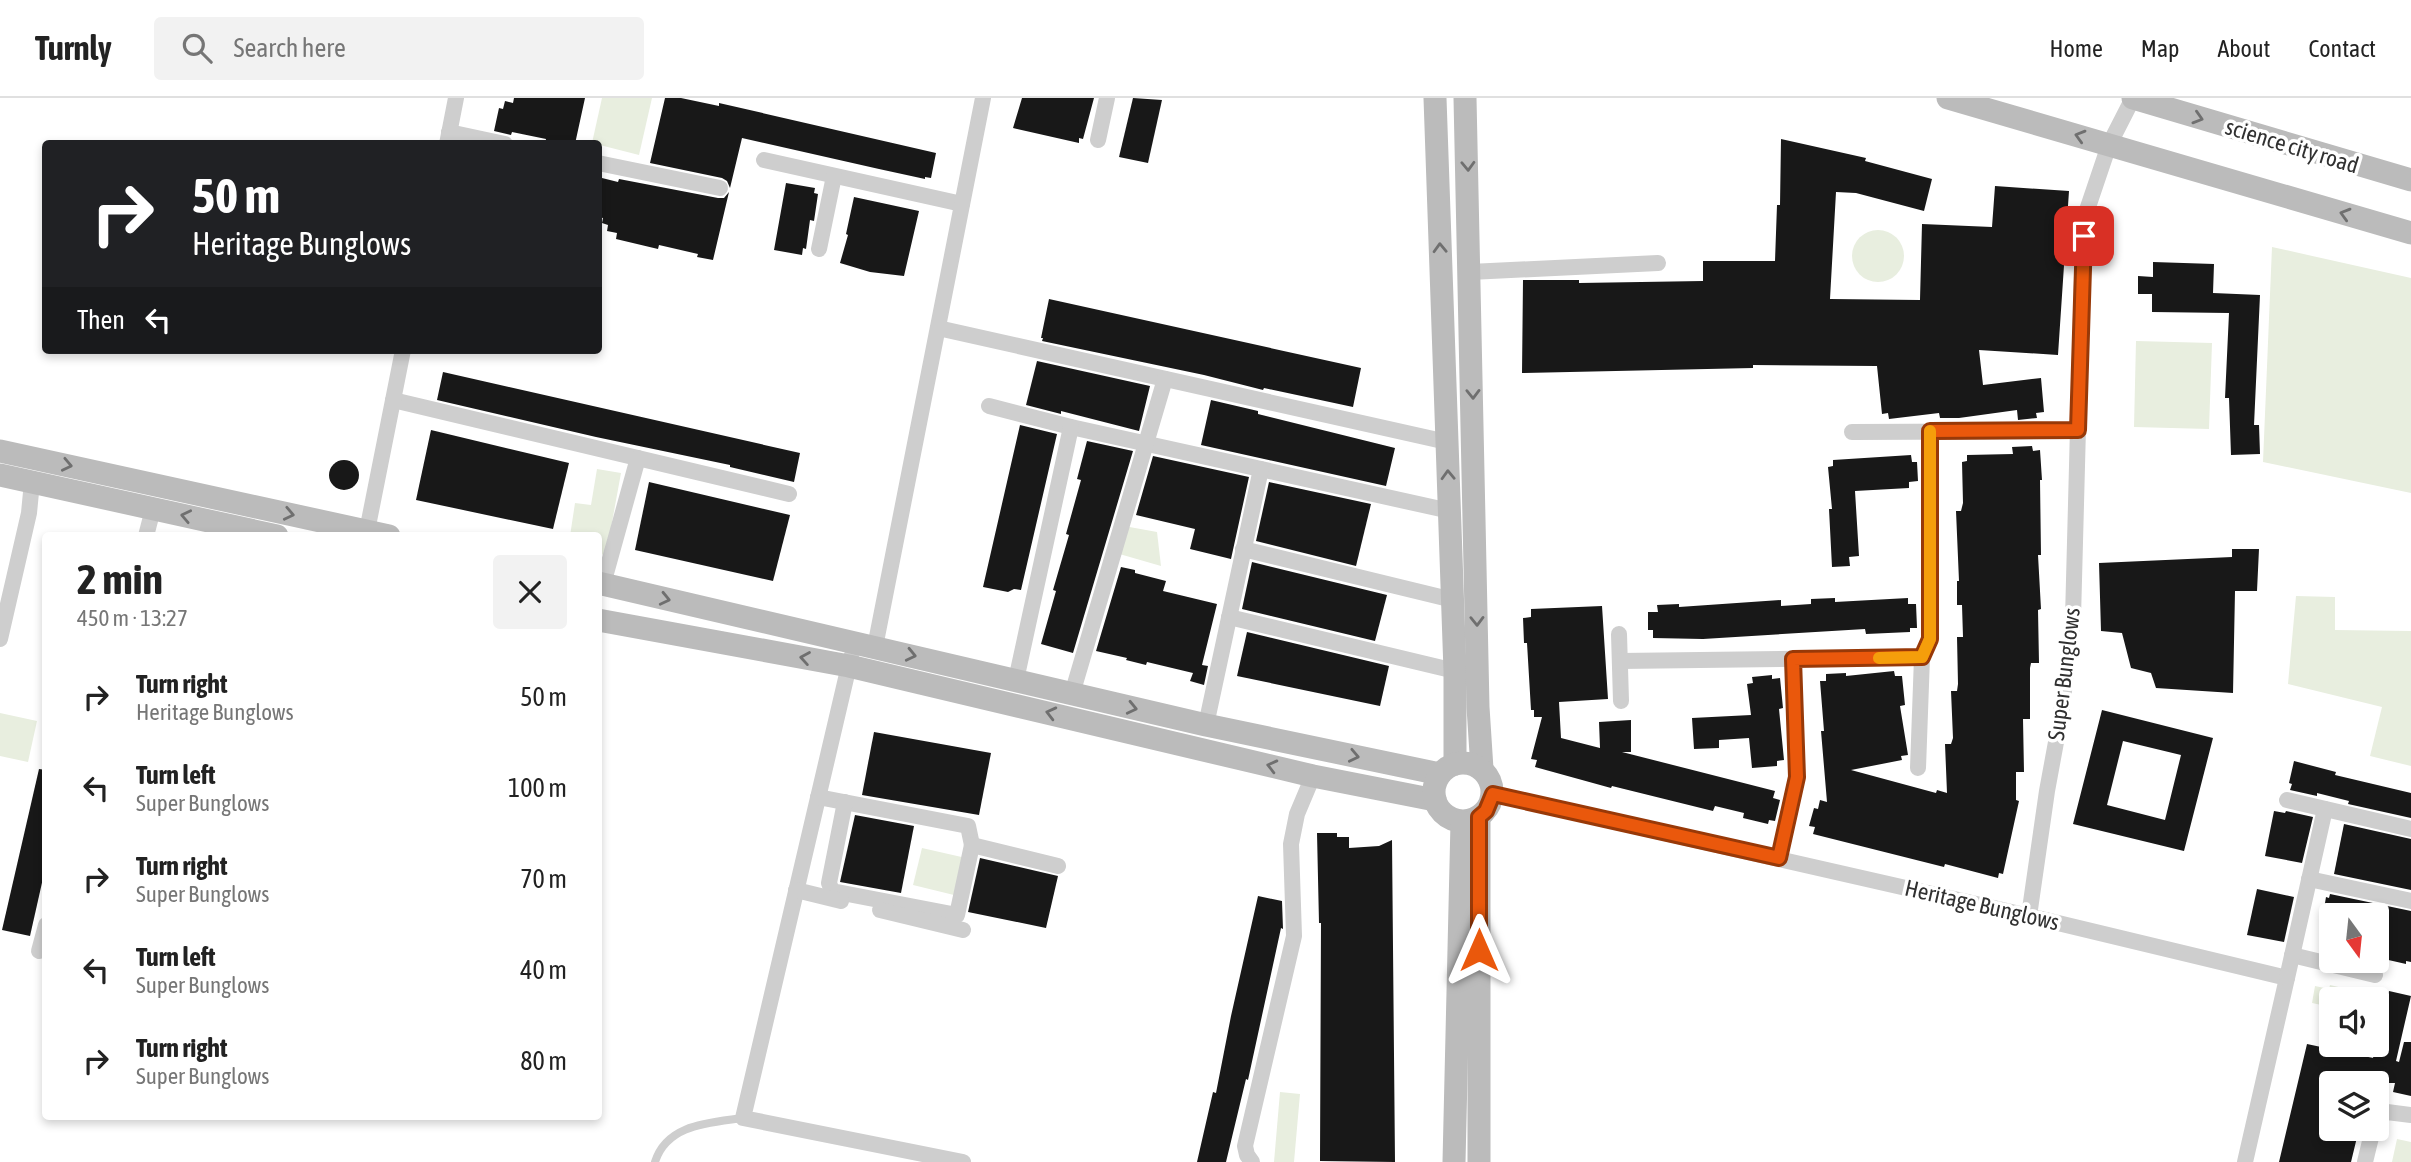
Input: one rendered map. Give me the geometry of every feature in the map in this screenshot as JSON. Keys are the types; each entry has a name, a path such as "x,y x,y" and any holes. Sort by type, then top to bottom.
{"street":[{"path":"456,98 448,138 467,140"},
{"path":"963,1162 743,1118 849,666 865,645 938,328 983,98"},
{"path":"1098,140 1107,98"},
{"path":"1435,98 1455,671 1448,769 1434,791 1435,800 1445,815 1471,819 1486,811 1493,794 1492,784 1482,769 1478,707 1465,98"},
{"path":"1948,98 2411,233"},
{"name":"Super Bunglows","path":"2029,916 2061,715 2073,618 2085,216 2109,145 2133,98"},
{"name":"science city road","path":"2133,98 2411,180"},
{"path":"764,160 962,204"},
{"path":"602,164 720,188"},
{"path":"819,249 834,176"},
{"path":"1470,272 1658,263"},
{"path":"938,328 1447,442"},
{"path":"374,532 402,354"},
{"path":"1072,694 1166,379"},
{"path":"393,400 789,494"},
{"path":"989,406 1071,427 1450,511"},
{"path":"1017,680 1071,427"},
{"path":"1852,432 2078,430"},
{"path":"1918,768 1922,657 1930,639 1930,431"},
{"path":"0,451 365,532"},
{"path":"602,581 638,458"},
{"path":"1206,725 1261,469"},
{"path":"0,475 259,532"},
{"path":"0,639 29,513 32,482"},
{"path":"147,532 153,509"},
{"path":"1243,549 1453,600"},
{"path":"602,584 1206,725 1448,769 1464,763 1482,769"},
{"path":"1229,617 1455,671"},
{"path":"602,621 849,666 1312,776 1435,800"},
{"path":"1619,634 1621,701"},
{"path":"1620,661 1922,657"},
{"path":"1779,858 1797,777 1793,659"},
{"path":"1252,1162 1245,1146 1294,936 1291,844 1297,814 1312,776"},
{"name":"Heritage Bunglows","path":"1493,794 1779,858 2287,978"},
{"path":"818,797 845,802 968,826 972,845 957,915 832,891 829,883 845,802"},
{"path":"2287,800 2411,830"},
{"path":"2245,1162 2325,809"},
{"path":"1454,1162 1471,819"},
{"path":"1471,819 1479,1162"},
{"path":"972,845 1058,866"},
{"path":"2309,879 2411,901"},
{"path":"796,890 963,930"},
{"path":"39,950 42,939"},
{"path":"2292,955 2375,975"},
{"path":"2389,1112 2411,1115"},
{"path":"2365,1162 2370,1141"}],"lane":[{"path":"655,1162 666,1142 679,1132 696,1125 743,1118"}],"green space":[{"path":"602,98 652,98 639,155 602,146 602,140 593,140"},
{"path":"1878,230 1897,237 1904,256 1897,275 1878,282 1859,275 1852,256 1859,237"},
{"path":"2272,247 2411,278 2411,493 2263,462"},
{"path":"2136,341 2212,343 2209,429 2134,427"},
{"path":"597,469 621,473 606,555 602,554 602,532 571,532 575,503 591,505"},
{"path":"1124,526 1157,532 1161,566 1116,553"},
{"path":"2296,596 2335,597 2335,630 2411,631 2411,766 2370,756 2382,707 2288,684"},
{"path":"0,713 37,721 28,762 0,756"},
{"path":"922,848 966,858 958,896 913,885"},
{"path":"2315,986 2320,987 2319,1004 2312,1003"},
{"path":"1280,1092 1300,1094 1294,1162 1274,1162"},
{"path":"2397,1139 2411,1142 2411,1162 2392,1162"}],"building":[{"path":"514,98 585,98 576,140 546,140 494,131 499,108 503,109 505,101 513,103"},
{"path":"665,98 681,98 719,106 719,103 936,153 931,178 925,179 742,138 730,188 722,178 650,163"},
{"path":"1022,98 1094,98 1083,139 1079,138 1079,143 1013,128"},
{"path":"1133,98 1162,100 1148,163 1119,157"},
{"path":"1781,139 1866,158 1865,161 1932,179 1924,211 1856,193 1836,192 1830,299 1920,300 1922,224 1992,227 1995,186 2069,191 2058,355 1979,350 1983,385 2041,378 2044,412 2036,413 2037,418 2018,420 2017,410 1959,418 1940,418 1939,413 1889,419 1888,413 1882,414 1877,366 1753,365 1753,368 1522,373 1523,280 1579,280 1579,283 1703,281 1703,261 1775,261 1777,205 1780,205"},
{"path":"602,178 718,198 724,198 729,192 713,260 659,245 658,249 616,239 617,233 607,231 608,225 602,223"},
{"path":"786,183 815,188 814,193 818,194 814,221 810,220 806,249 803,248 802,255 774,250"},
{"path":"854,197 919,211 904,276 870,272 840,263"},
{"path":"2153,262 2214,264 2213,293 2260,295 2254,425 2259,425 2260,454 2231,455 2229,398 2225,398 2229,313 2152,312 2152,294 2138,294 2138,276 2153,277"},
{"path":"1049,299 1361,368 1353,407 1042,341"},
{"path":"1037,361 1150,386 1139,431 1026,405"},
{"path":"443,372 800,453 794,482 730,465 437,400"},
{"path":"1211,400 1395,448 1386,486 1201,445"},
{"path":"1020,425 1057,434 1021,590 1008,592 983,587"},
{"path":"431,430 569,463 553,529 416,500"},
{"path":"1087,441 1133,451 1073,653 1041,644 1069,535 1066,534 1081,480 1077,479"},
{"path":"2032,446 2033,451 2040,450 2042,480 2041,555 2038,555 2041,609 2038,610 2039,663 2031,663 2030,668 2030,719 2023,719 2024,772 2016,772 2016,800 2019,801 2003,874 1999,873 1998,878 1945,864 1944,867 1813,834 1815,827 1809,826 1814,808 1818,809 1820,800 1827,802 1820,681 1826,681 1826,674 1846,673 1846,676 1894,671 1895,676 1902,676 1905,705 1900,706 1908,755 1901,756 1902,760 1851,770 1936,793 1937,790 1947,793 1945,744 1951,744 1953,738 1951,691 1957,691 1958,684 1957,637 1963,637 1962,605 1957,605 1959,581 1956,511 1961,511 1963,503 1962,462 1967,461 1967,455 2013,454 2012,447"},
{"path":"1911,455 1912,462 1917,462 1918,481 1909,482 1909,488 1855,491 1859,556 1849,557 1850,566 1832,567 1829,509 1832,509 1828,467 1833,466 1833,460"},
{"path":"1153,456 1249,477 1231,559 1190,549 1195,529 1136,515"},
{"path":"344,460 350,461 358,469 358,481 350,489 344,490 338,489 330,481 329,475 330,469 338,461"},
{"path":"649,482 790,515 773,581 635,550"},
{"path":"1269,482 1371,504 1356,566 1256,541"},
{"path":"2232,549 2259,549 2257,591 2235,591 2233,693 2156,688 2151,673 2131,668 2122,633 2101,631 2099,563 2232,557"},
{"path":"1252,562 1387,595 1375,641 1242,609"},
{"path":"1121,567 1166,581 1163,591 1217,604 1202,665 1208,666 1204,685 1190,681 1193,673 1147,662 1146,665 1096,651"},
{"path":"1835,598 1835,602 1908,598 1908,604 1916,604 1917,628 1910,628 1910,632 1866,634 1865,629 1703,639 1653,638 1653,630 1648,630 1648,612 1658,612 1657,605 1679,604 1679,607 1781,600 1781,606 1811,604 1811,599"},
{"path":"1602,606 1608,699 1559,702 1561,738 1600,748 1599,722 1631,720 1631,752 1622,752 1775,791 1773,798 1780,800 1775,821 1769,820 1768,824 1743,818 1744,813 1715,806 1713,811 1612,786 1611,788 1535,767 1537,760 1531,759 1542,717 1534,717 1534,710 1531,710 1523,618 1531,617 1531,609"},
{"path":"1247,632 1389,666 1380,706 1237,676"},
{"path":"1772,675 1772,679 1780,678 1783,708 1779,709 1784,760 1777,761 1777,766 1752,768 1749,738 1719,740 1719,748 1694,749 1692,718 1751,715 1747,684 1753,683 1752,677"},
{"path":"2102,710 2213,738 2184,851 2073,824","holes":["2123,741 2181,755 2165,820 2107,805"]},
{"path":"874,732 991,753 979,815 862,795"},
{"path":"2294,761 2336,772 2335,775 2411,793 2411,818 2348,804 2349,801 2317,793 2317,796 2290,790"},
{"path":"39,769 42,769 42,883 30,936 2,930"},
{"path":"2274,811 2313,817 2302,863 2265,856"},
{"path":"855,815 914,826 901,893 840,882"},
{"path":"2344,824 2411,839 2411,890 2334,874"},
{"path":"1317,833 1337,833 1337,837 1349,837 1349,848 1379,846 1392,840 1395,1162 1320,1161 1321,923"},
{"path":"980,858 1058,876 1046,928 968,912"},
{"path":"2257,889 2294,897 2284,942 2247,935"},
{"path":"2330,894 2373,903 2325,903 2326,897 2329,898"},
{"path":"1258,896 1282,901 1283,929 1281,928 1248,1080 1246,1079 1226,1162 1197,1162 1213,1092 1216,1093"},
{"path":"2389,906 2411,911 2411,962 2406,961 2406,964 2389,960"},
{"path":"2389,991 2411,996 2396,1061 2399,1062 2404,1042 2411,1042 2411,1096 2393,1092 2395,1083 2389,1083 2389,1071 2319,1071 2319,1141 2356,1141 2351,1162 2279,1162 2307,1044 2319,1047 2319,1057 2389,1057"}],"slow traffic":[{"path":"1879,658 1922,657 1930,639 1930,431"}],"route":[{"path":"1479,950 1479,817 1491,803 1493,794 1779,858 1797,777 1793,659 1922,657 1930,639 1930,431 2078,430 2084,236"}]}
